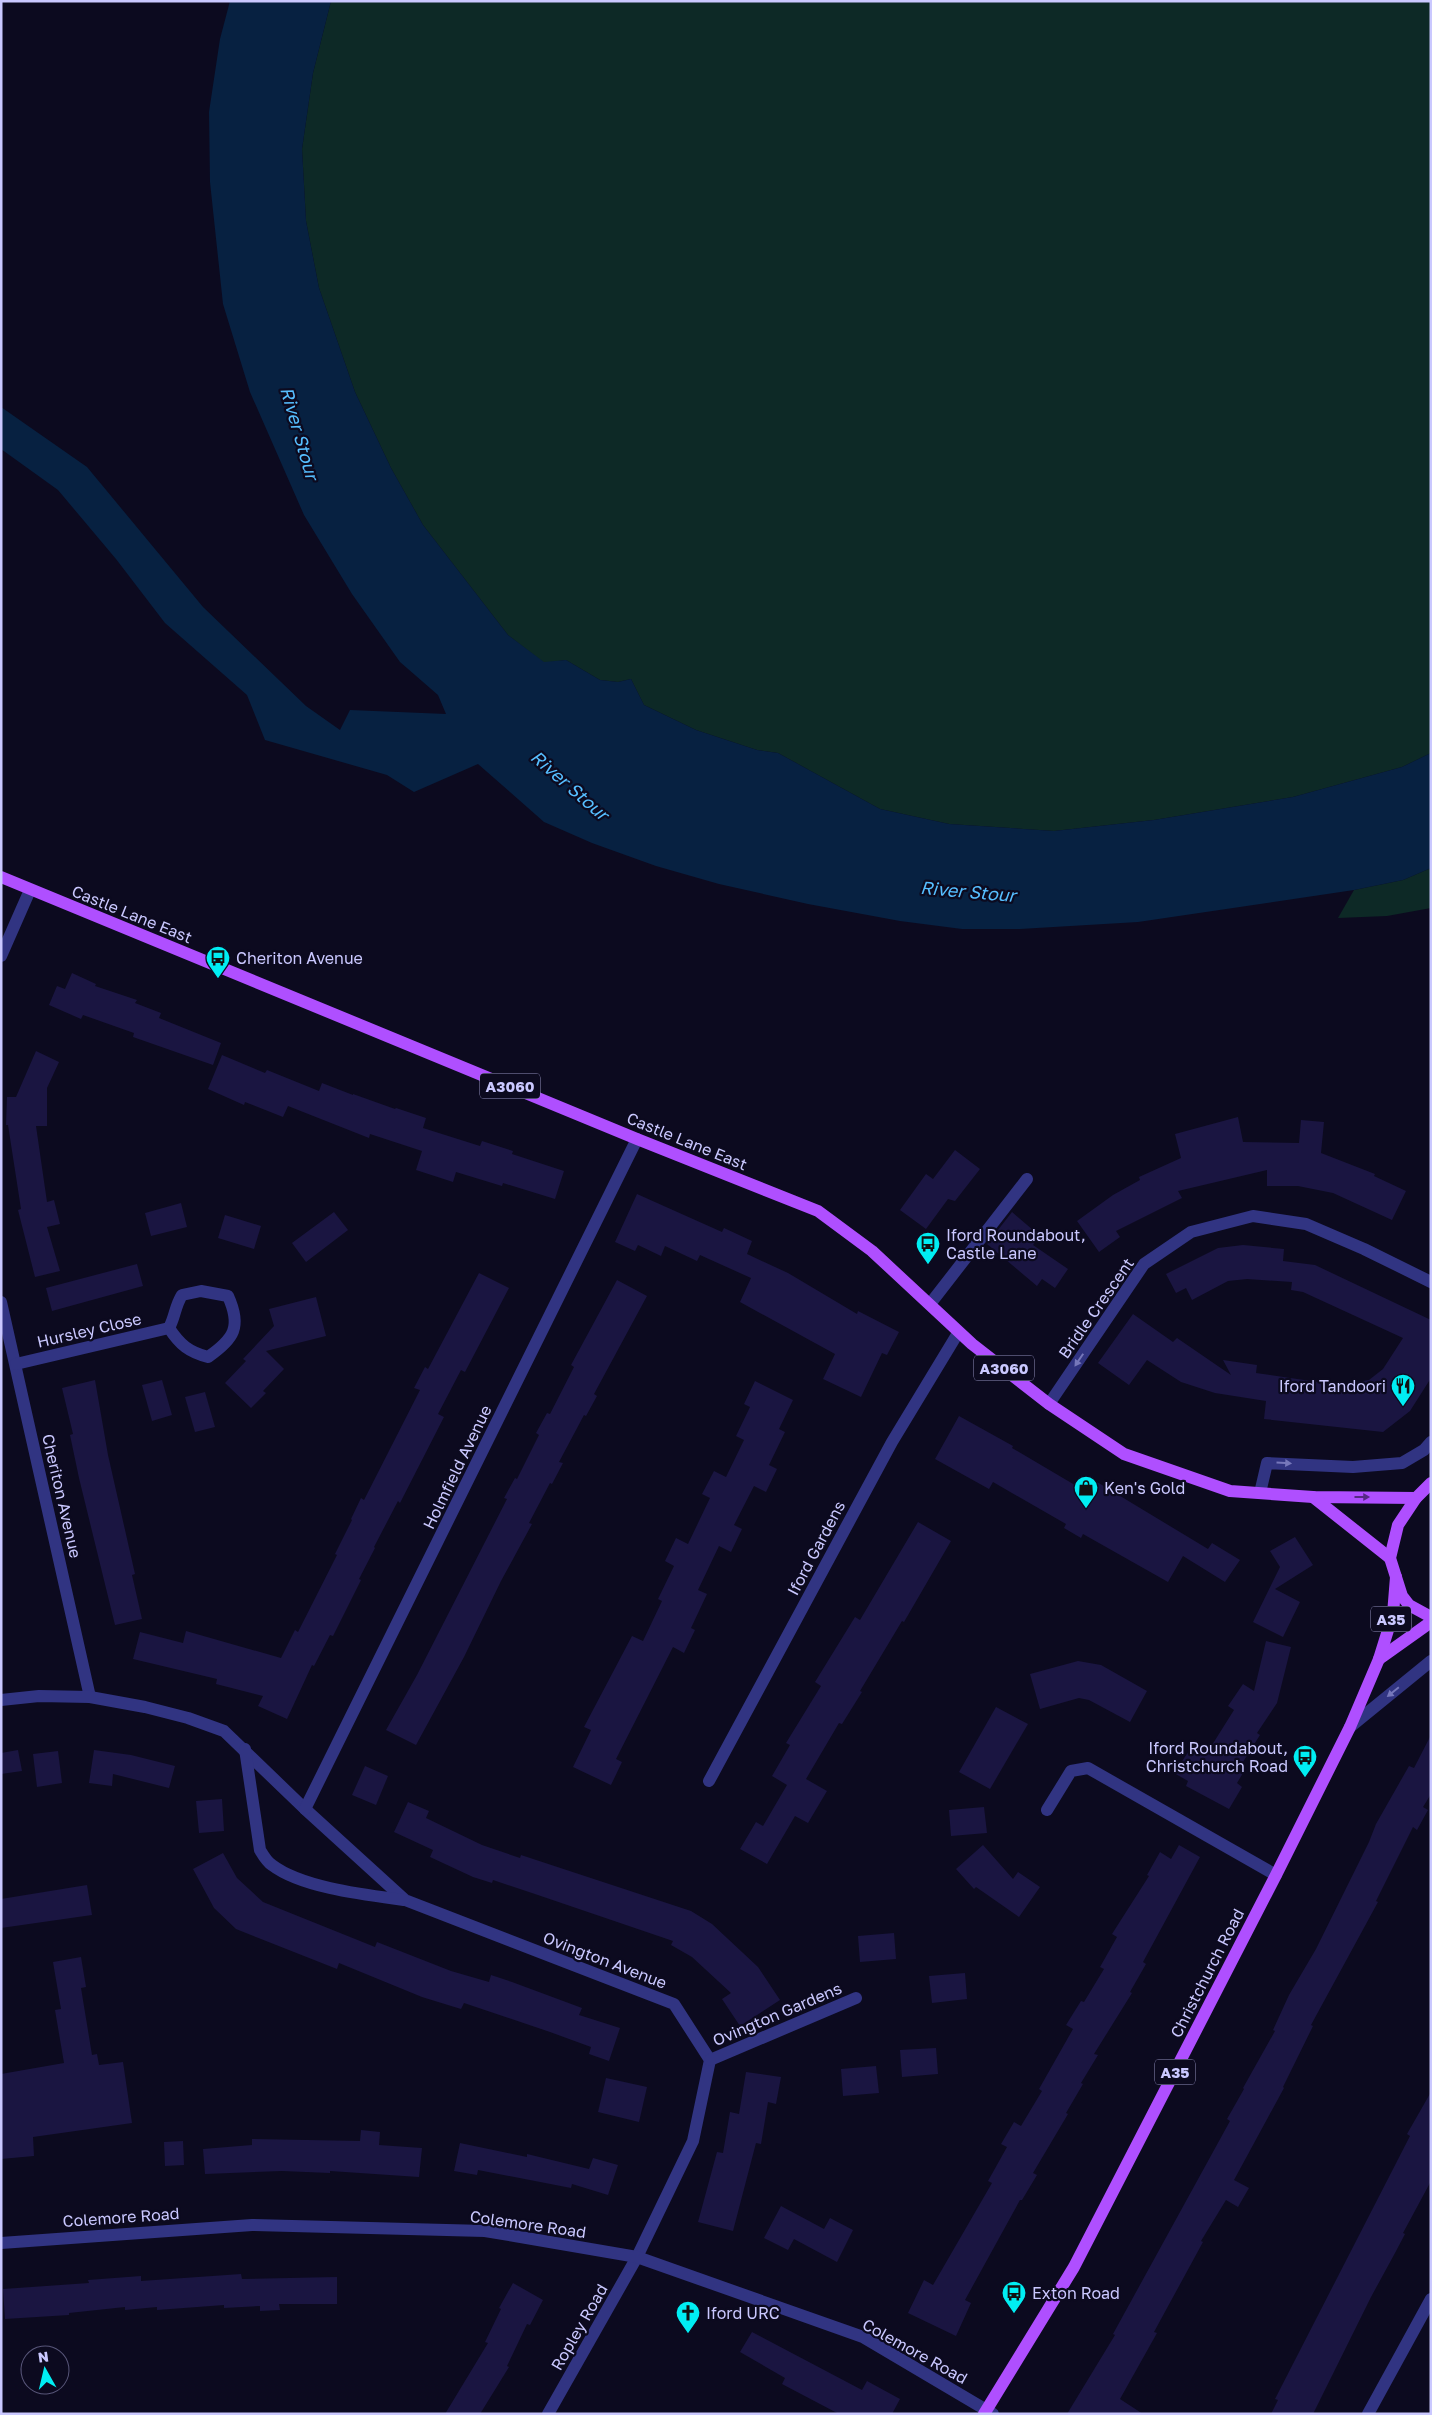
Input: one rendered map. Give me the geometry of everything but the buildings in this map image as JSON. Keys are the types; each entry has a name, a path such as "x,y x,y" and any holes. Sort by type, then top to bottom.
{"main road":[{"name":"Castle Lane East","path":"1,877 637,1139 818,1211 872,1251 958,1332 1049,1404 1124,1454 1230,1491 1313,1497 1416,1498"},
{"path":"1431,1483 1416,1498 1398,1525 1390,1558 1402,1596 1409,1605 1431,1617"},
{"path":"1313,1497 1390,1558"},
{"name":"Christchurch Road","path":"988,2412 1074,2267 1276,1876 1350,1727 1379,1659 1393,1614 1396,1577"},
{"name":"A35","path":"1379,1659 1431,1622"}],"street":[{"path":"1,956 30,890"},
{"name":"Holmfield Avenue","path":"305,1809 637,1139"},
{"path":"930,1304 1027,1179"},
{"name":"Bridle Crescent","path":"1049,1404 1144,1264 1190,1232 1253,1216 1306,1224 1364,1249 1431,1282"},
{"path":"201,1291 228,1296 236,1313 234,1333 224,1346 208,1357 193,1353 180,1344 169,1328 176,1315 176,1304 182,1295 201,1291"},
{"name":"Cheriton Avenue","path":"1,1302 90,1697"},
{"name":"Hursley Close","path":"16,1364 169,1328"},
{"name":"Iford Gardens","path":"709,1781 892,1442 958,1332"},
{"path":"1260,1494 1266,1463 1353,1467 1402,1463 1424,1450 1431,1442"},
{"name":"Christchurch Road","path":"1350,1727 1431,1661"},
{"name":"Ovington Avenue","path":"1,1700 39,1696 90,1697 144,1707 188,1718 224,1731 245,1749 305,1809 405,1900"},
{"name":"Ovington Avenue","path":"245,1749 260,1850 270,1864 285,1874 344,1892 405,1900 674,2004 710,2060"},
{"path":"1047,1810 1071,1771 1088,1768 1276,1876"},
{"name":"Ovington Gardens","path":"710,2060 856,1998"},
{"path":"637,2257 693,2141 710,2060"},
{"name":"Colemore Road","path":"1,2242 252,2225 485,2231 637,2257 863,2337 988,2412"},
{"name":"Ropley Road","path":"548,2414 637,2257"},
{"path":"1368,2414 1431,2299"}],"green space":[{"path":"331,1 1431,1 1431,753 1402,767 1293,797 1154,820 1054,831 949,824 880,809 778,753 757,750 696,730 644,705 631,679 618,682 600,680 566,660 544,663 508,635 423,525 391,468 355,392 319,288 306,221 302,149 313,73"},
{"path":"1431,868 1431,908 1387,916 1338,918 1354,890 1403,880"}],"water":[{"name":"River Stour","path":"230,1 331,1 313,73 302,149 306,221 319,288 355,392 391,468 423,525 508,635 544,662 566,660 600,680 618,682 631,679 644,705 696,730 757,750 778,753 880,809 949,824 1054,831 1154,820 1293,797 1402,767 1431,753 1431,868 1403,880 1354,890 1138,922 1020,929 962,929 900,921 808,904 719,884 656,866 592,843 544,822 478,764 414,792 387,775 265,740 247,695 165,623 116,559 58,490 1,449 1,407 87,467 203,607 306,706 340,730 350,710 446,714 438,695 400,662 352,594 304,515 250,392 223,304 210,182 209,112 220,39"}],"place":[{"name":"Cheriton Avenue","path":"218,979"},
{"name":"Iford Roundabout, Castle Lane","path":"928,1265"},
{"name":"Iford Tandoori","path":"1403,1407"},
{"name":"Ken's Gold","path":"1086,1509"},
{"name":"Iford Roundabout, Christchurch Road","path":"1305,1778"},
{"name":"Exton Road","path":"1014,2314"},
{"name":"Iford URC","path":"688,2334"}]}
